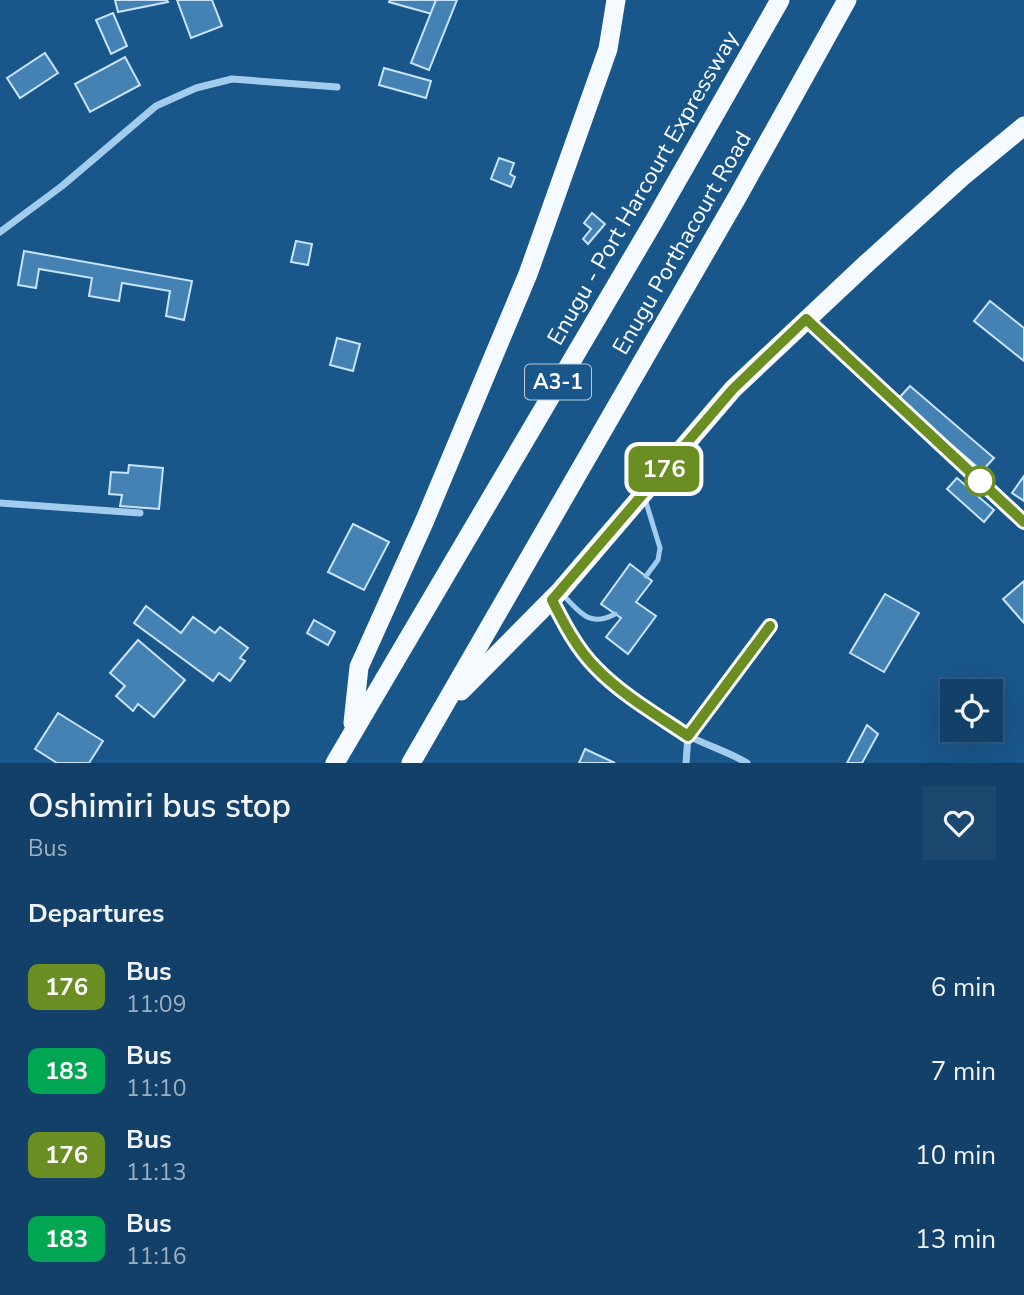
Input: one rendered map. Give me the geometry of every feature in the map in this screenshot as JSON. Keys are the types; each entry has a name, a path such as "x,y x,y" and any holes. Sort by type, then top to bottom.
{"highway":[{"path":"352,732 359,667 425,520 528,274 607,49 616,0"},
{"name":"Enugu - Port Harcourt Expressway","path":"335,763 654,221 780,0"},
{"name":"Enugu Porthacourt Road","path":"411,763 740,194 847,0"},
{"path":"443,709 556,596 733,389 962,177 1024,126"}],"street":[{"path":"0,232 62,187 156,106 196,88 232,79 337,87"},
{"path":"806,319 1024,522"},
{"path":"0,503 140,513"},
{"path":"556,596 570,634 596,668 645,708 688,736 747,763"},
{"path":"686,763 688,736"}],"lane":[{"path":"643,493 660,548 658,560 646,576"},
{"path":"556,596 584,616 603,621 615,614"},
{"path":"688,736 770,626"}],"building":[{"path":"115,0 167,0 168,2 118,12"},
{"path":"177,0 212,0 222,26 191,38"},
{"path":"436,0 432,14 389,2"},
{"path":"436,0 457,0 429,70 411,63"},
{"path":"113,13 127,46 111,54 96,20"},
{"path":"45,53 58,73 20,98 7,78"},
{"path":"125,57 140,85 90,112 75,84"},
{"path":"384,68 431,81 426,98 379,85"},
{"path":"499,158 514,163 510,174 515,177 511,187 491,179"},
{"path":"592,213 605,224 588,244 583,239 591,229 584,223"},
{"path":"296,241 312,244 308,265 291,262"},
{"path":"24,251 192,281 184,320 166,316 170,291 122,283 119,301 89,296 92,278 39,269 36,288 18,285"},
{"path":"990,301 1024,328 1024,361 974,321"},
{"path":"337,338 360,344 353,371 330,365"},
{"path":"910,386 994,458 982,471 898,399"},
{"path":"129,465 163,468 159,509 120,506 122,495 109,494 111,472 128,473"},
{"path":"1024,476 1024,501 1012,493"},
{"path":"957,478 994,510 984,522 947,489"},
{"path":"353,524 389,542 364,590 328,572"},
{"path":"630,564 652,581 636,602 656,616 628,654 606,637 621,618 601,604"},
{"path":"1024,581 1024,623 1003,599"},
{"path":"885,594 919,613 884,672 850,653"},
{"path":"146,606 181,633 193,617 215,633 220,627 248,648 240,658 245,661 230,681 219,673 213,681 134,623"},
{"path":"314,620 335,632 328,645 307,633"},
{"path":"138,640 185,680 154,717 138,704 133,711 116,696 125,686 110,673"},
{"path":"58,713 103,741 89,763 57,763 35,749"},
{"path":"867,725 878,734 862,763 847,763"},
{"path":"585,749 615,763 579,763"}],"bus line":[{"name":"176","path":"770,626 688,736 645,708 596,668 570,634 552,600 733,389 806,319 1024,522"}]}
